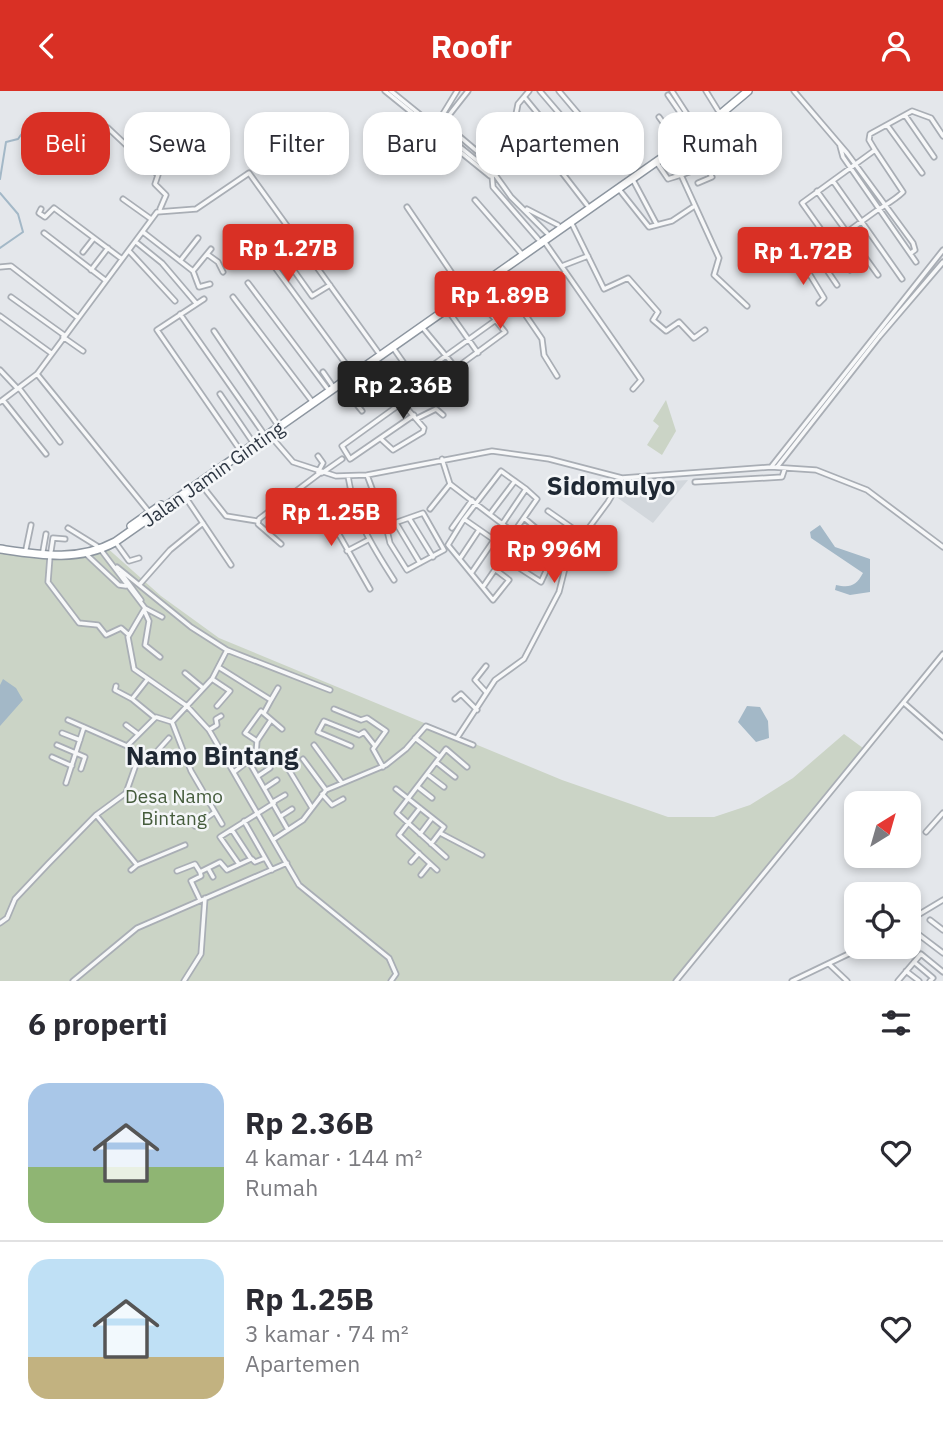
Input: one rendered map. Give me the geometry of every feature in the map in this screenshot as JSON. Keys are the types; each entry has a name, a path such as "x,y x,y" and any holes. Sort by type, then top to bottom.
{"highway":[{"name":"Jalan Jamin Ginting","path":"722,112 746,91"},
{"name":"Jalan Jamin Ginting","path":"0,547 86,554 115,542 311,400 422,327 469,290 498,275 558,225 658,156"},
{"name":"Jalan Jamin Ginting","path":"0,547 48,553 99,548 184,495 351,371 656,162"}],"street":[{"path":"385,91 476,162"},
{"path":"391,91 417,112"},
{"path":"445,112 457,91"},
{"path":"468,91 446,119 446,125 476,150"},
{"path":"516,112 518,104 529,91"},
{"path":"540,91 558,112"},
{"path":"559,91 577,112"},
{"path":"672,91 684,112"},
{"path":"706,91 717,112"},
{"path":"794,91 839,144 916,262"},
{"path":"668,95 681,112"},
{"path":"525,97 537,112"},
{"path":"803,264 904,190 875,151 869,137 914,110 924,114 943,136"},
{"path":"905,115 934,157"},
{"path":"887,125 922,173"},
{"path":"46,453 1,400 37,374 160,209 166,195 155,184 158,175 110,130"},
{"path":"462,149 476,161"},
{"path":"850,270 802,203 875,151"},
{"path":"853,167 886,205 913,243 915,250 911,253"},
{"path":"160,209 196,209 249,173 378,352"},
{"path":"491,175 497,193 543,238"},
{"path":"492,175 526,208 558,225"},
{"path":"564,175 587,205"},
{"path":"665,175 668,180 681,175 719,258 714,275 747,306"},
{"path":"698,183 712,177 711,175"},
{"path":"632,178 657,225"},
{"path":"833,181 902,279"},
{"path":"618,188 649,227 672,221 694,207"},
{"path":"817,191 878,275"},
{"path":"123,199 151,219"},
{"path":"475,200 521,253"},
{"path":"407,207 469,290 505,332 456,368 422,327"},
{"path":"41,209 39,213 46,217 54,208 122,259"},
{"path":"526,208 565,273 641,380 633,389"},
{"path":"570,222 604,289 629,278 658,312 653,320 667,332 678,323 695,338 705,330"},
{"path":"819,227 793,245 824,298 819,303"},
{"path":"143,232 193,271 199,287 210,284"},
{"path":"44,233 105,281"},
{"path":"83,252 94,238"},
{"path":"180,261 198,238"},
{"path":"136,242 162,263 196,303"},
{"path":"91,270 108,249"},
{"path":"193,271 211,249"},
{"path":"777,467 943,250"},
{"path":"129,251 175,301"},
{"path":"207,254 218,262 223,272"},
{"path":"816,254 837,285"},
{"path":"562,266 588,256"},
{"path":"285,258 312,296 330,285"},
{"path":"271,262 351,371"},
{"path":"771,467 943,262"},
{"path":"0,267 11,266 78,317"},
{"path":"435,376 429,369 468,338 565,273"},
{"path":"498,275 542,339 544,355 557,376"},
{"path":"248,283 333,386 362,411"},
{"path":"11,297 83,351"},
{"path":"233,297 311,400"},
{"path":"204,299 157,330 240,450"},
{"path":"898,308 903,312"},
{"path":"447,309 478,352"},
{"path":"180,314 266,434 293,462 320,473 367,475 487,451 549,459 622,478 771,467 816,470 859,485 943,547"},
{"path":"0,316 51,353"},
{"path":"214,331 277,424"},
{"path":"393,347 408,369"},
{"path":"368,364 416,417 424,431 397,449 389,449 381,439"},
{"path":"0,370 60,442"},
{"path":"323,372 333,386"},
{"path":"37,374 151,515"},
{"path":"220,394 253,441"},
{"path":"403,402 342,448 352,460 416,417 436,409 443,415"},
{"path":"318,456 323,463 320,473"},
{"path":"257,521 342,459"},
{"path":"442,459 450,484 519,537 483,587"},
{"path":"695,482 782,477 785,468"},
{"path":"452,528 500,471 537,499 514,532"},
{"path":"367,475 390,543 406,569 444,549 423,513 386,526"},
{"path":"348,476 356,513 368,540 394,580"},
{"path":"457,738 498,677 512,671 524,659 559,592 568,556 608,502 622,478"},
{"path":"490,514 515,481"},
{"path":"200,483 226,516 257,521 281,544"},
{"path":"430,509 450,484"},
{"path":"503,523 526,489"},
{"path":"184,495 231,565"},
{"path":"474,502 448,543 494,600 508,581 496,570"},
{"path":"548,511 582,534"},
{"path":"356,513 337,530 370,589"},
{"path":"409,518 433,557"},
{"path":"524,518 568,556"},
{"path":"464,519 510,551"},
{"path":"140,585 173,548 203,523"},
{"path":"396,523 420,563"},
{"path":"26,549 31,525"},
{"path":"68,528 99,548 142,602 149,621 145,645 160,657"},
{"path":"460,558 479,530"},
{"path":"46,534 48,582 78,622 100,626 106,635 121,628 129,635"},
{"path":"48,553 52,538 65,538"},
{"path":"347,551 368,540"},
{"path":"472,572 495,540"},
{"path":"115,542 129,561 139,558"},
{"path":"505,558 541,582 548,570 514,546"},
{"path":"86,554 119,585 126,586"},
{"path":"116,566 191,627 227,650 330,690"},
{"path":"121,573 126,586 142,602"},
{"path":"144,609 129,635 134,669 187,706 209,730 299,885 389,958 396,972 391,981"},
{"path":"144,609 162,617"},
{"path":"172,722 212,679 227,650"},
{"path":"676,981 943,654"},
{"path":"486,666 475,680 486,692"},
{"path":"220,668 271,700"},
{"path":"185,673 203,688"},
{"path":"212,679 230,691 217,706"},
{"path":"132,699 147,680"},
{"path":"116,686 115,690 132,699 154,717 172,722"},
{"path":"264,713 278,688"},
{"path":"455,699 461,694 477,710"},
{"path":"904,703 943,737"},
{"path":"334,709 361,720 367,717 386,731 373,749 383,767"},
{"path":"257,741 245,733 261,711 282,729"},
{"path":"209,730 215,727 217,717 221,716"},
{"path":"127,746 154,717"},
{"path":"68,720 151,758 169,738"},
{"path":"234,772 258,752 257,741 271,720"},
{"path":"351,746 318,732 324,720 359,735 364,732 375,746"},
{"path":"172,722 191,771 218,813 222,824"},
{"path":"126,725 138,734"},
{"path":"274,839 289,831 312,808 321,794 342,782 383,767 426,726 473,745"},
{"path":"66,783 84,727"},
{"path":"62,733 80,740"},
{"path":"415,738 440,757"},
{"path":"57,745 85,757 81,769"},
{"path":"314,745 342,782"},
{"path":"446,857 397,813 446,750 467,767"},
{"path":"0,922 7,918 15,899 96,815 126,793 138,754"},
{"path":"52,757 72,766"},
{"path":"303,759 327,790"},
{"path":"249,762 289,831"},
{"path":"436,762 455,777"},
{"path":"258,776 270,768"},
{"path":"289,770 312,808"},
{"path":"427,774 444,787"},
{"path":"265,788 277,780"},
{"path":"418,786 432,798"},
{"path":"396,789 444,827 431,844"},
{"path":"321,794 332,805 343,799"},
{"path":"239,864 220,839 285,795"},
{"path":"420,808 399,835 437,870"},
{"path":"281,816 292,809"},
{"path":"195,826 218,813"},
{"path":"926,832 943,813"},
{"path":"96,815 137,865"},
{"path":"420,834 432,818"},
{"path":"244,821 272,870"},
{"path":"232,830 251,859 255,862 265,858"},
{"path":"440,833 482,855"},
{"path":"131,870 185,845"},
{"path":"411,862 419,853"},
{"path":"200,872 220,862 227,870 251,859"},
{"path":"73,981 137,928 287,863"},
{"path":"177,871 195,864 201,876 189,882 202,899 201,954 184,981"},
{"path":"421,875 430,864"},
{"path":"208,868 213,877"},
{"path":"921,913 943,900"},
{"path":"929,920 943,930"},
{"path":"921,936 943,953"},
{"path":"898,981 914,961 921,954 941,971 932,979 914,961"},
{"path":"792,981 844,956"},
{"path":"829,964 847,981"},
{"path":"906,971 919,981"}],"shaded area":[{"path":"688,480 653,523 615,496 621,484"}],"green space":[{"path":"666,400 676,431 662,455 647,445 659,426 653,421"},
{"name":"Desa Namo Bintang","path":"105,546 161,596 219,638 562,780 668,817 714,817 750,805 793,778 844,734 863,748 673,981 0,981 0,551 79,558"}],"water":[{"path":"820,525 835,547 870,559 870,592 850,595 835,590 836,585 849,586 855,583 863,573 811,538 810,532"},
{"path":"3,679 16,688 23,700 0,726 0,685"},
{"path":"747,706 760,707 768,721 769,738 756,742 738,722"}],"waterway":[{"path":"0,179 6,142 18,139 21,135"},
{"path":"0,193 18,214 23,232 0,248"}],"district":[{"name":"Sidomulyo","path":"611,485"},
{"name":"Namo Bintang","path":"212,755"}]}
